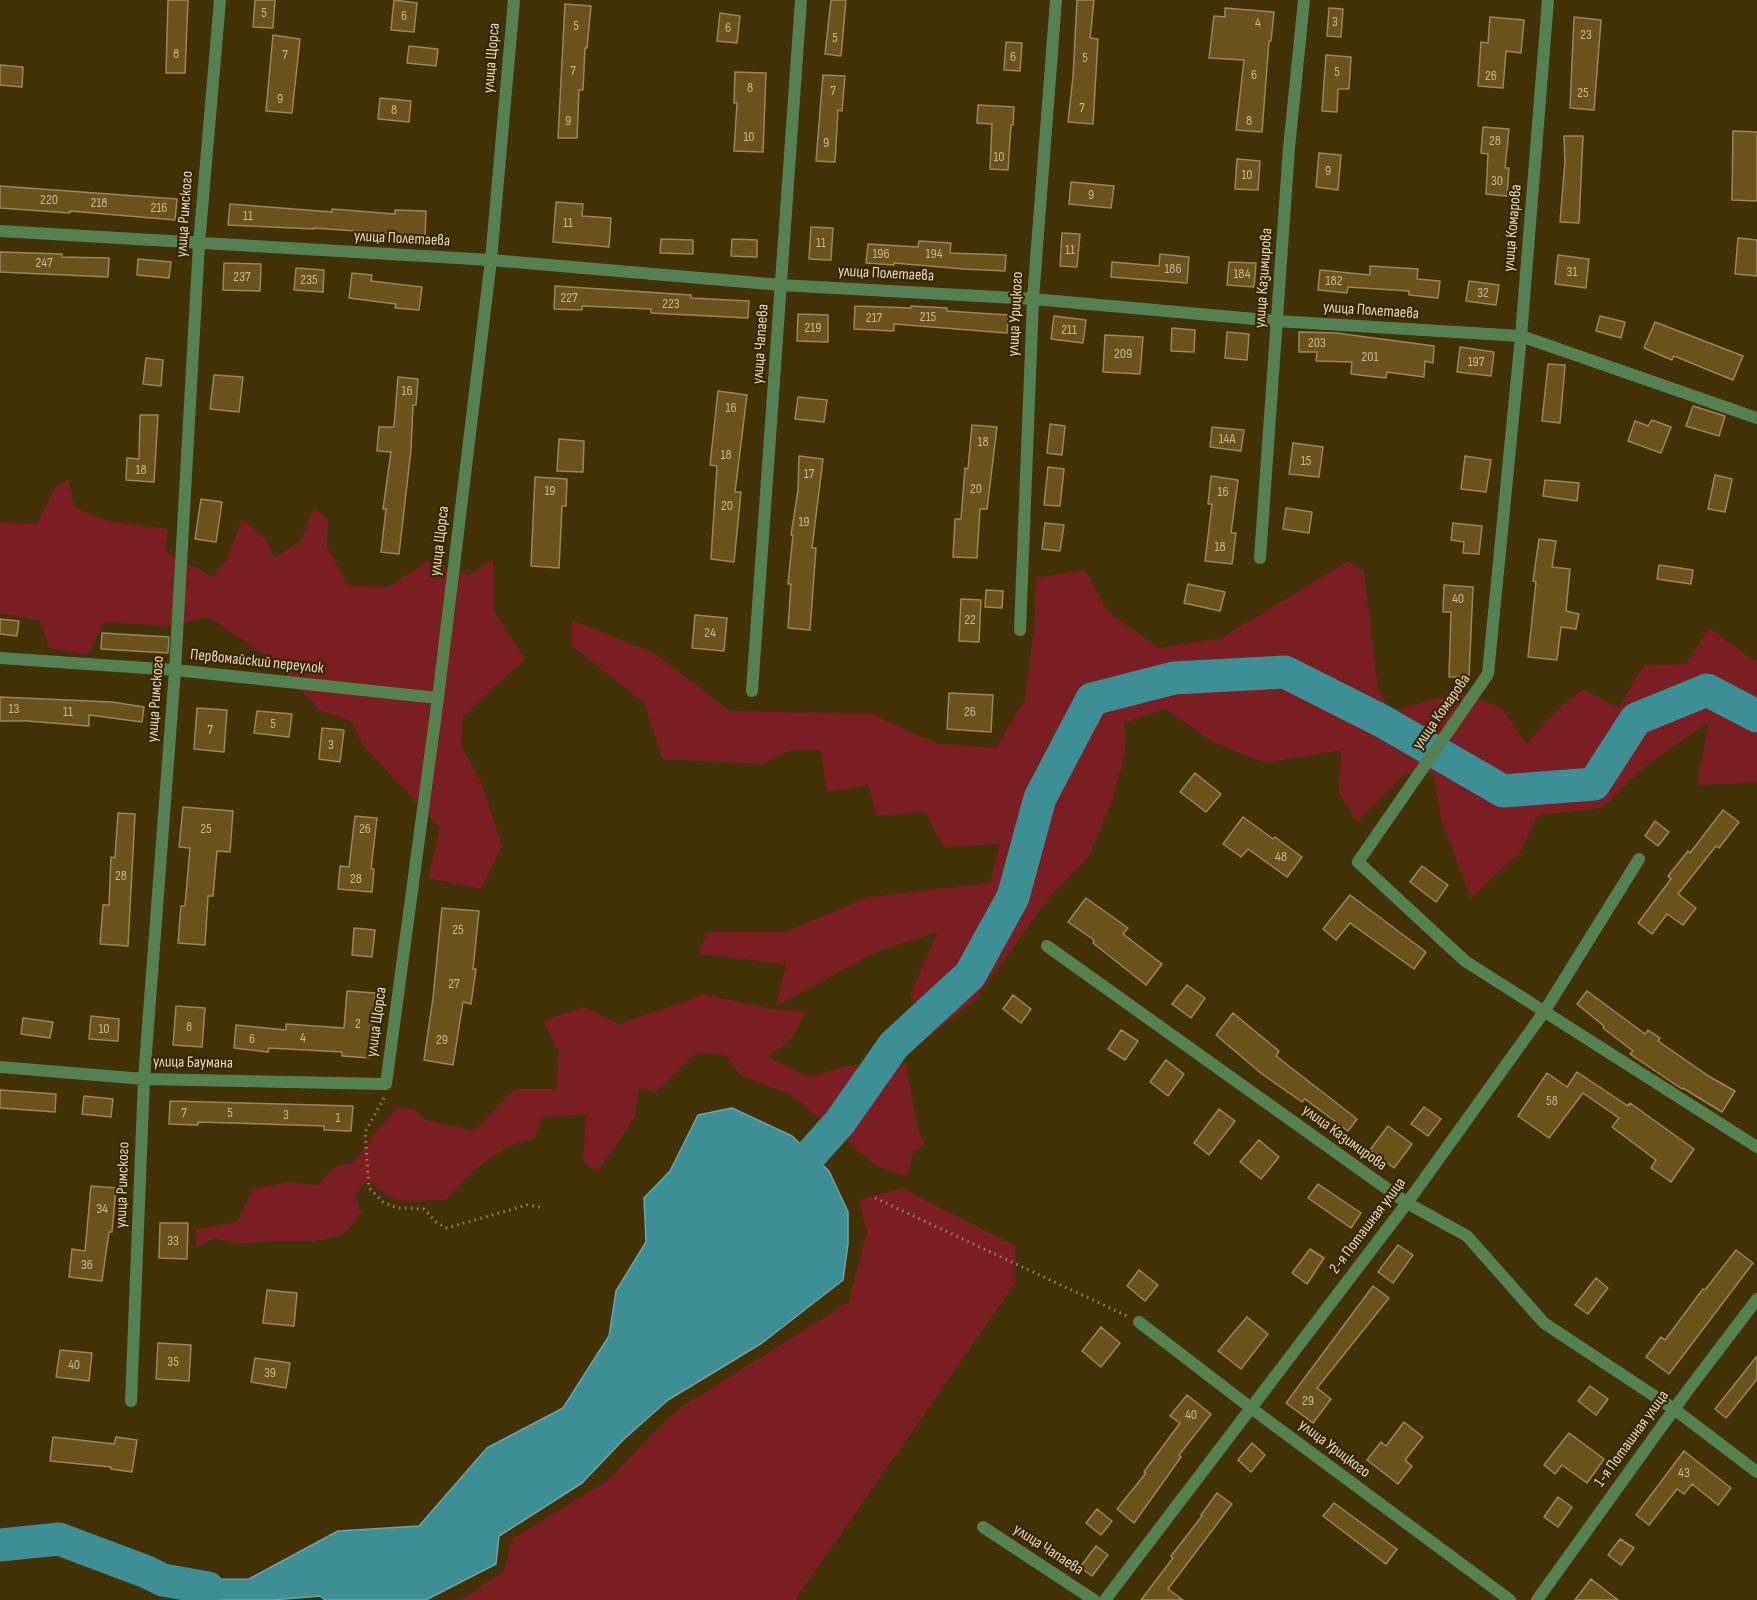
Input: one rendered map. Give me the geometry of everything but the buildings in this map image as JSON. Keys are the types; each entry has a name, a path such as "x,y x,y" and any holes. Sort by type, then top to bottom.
{"street":[{"name":"улица Римского","path":"130,1401 144,1079 175,670 199,244 220,0"},
{"name":"улица Щорса","path":"386,1084 438,699 491,260 514,0"},
{"name":"улица Чапаева","path":"752,691 801,0"},
{"name":"улица Урицкого","path":"1020,630 1033,298 1056,0"},
{"name":"улица Казимирова","path":"1260,558 1289,148 1304,0"},
{"name":"улица Комарова","path":"1548,0 1521,336 1488,674 1358,862 1465,961 1757,1147"},
{"name":"улица Полетаева","path":"0,231 491,260 782,285 1033,298 1277,321 1521,336 1757,418"},
{"name":"Первомайский переулок","path":"0,658 175,670 438,699"},
{"name":"2-я Поташная улица","path":"1105,1600 1407,1203 1544,1012 1639,859"},
{"name":"улица Казимирова","path":"1047,946 1407,1203 1467,1236 1544,1323 1674,1409 1757,1472"},
{"name":"улица Баумана","path":"0,1067 144,1079 386,1084"},
{"name":"1-я Поташная улица","path":"1537,1600 1674,1409 1757,1299"},
{"name":"улица Урицкого","path":"1139,1322 1510,1600"},
{"name":"улица Чапаева","path":"983,1527 1094,1600"}],"path":[{"path":"386,1084 384,1099 365,1131 369,1188 383,1202 397,1208 424,1209 436,1222 447,1228 527,1205 540,1206"},
{"path":"875,1198 1139,1322"}],"shaded area":[{"path":"69,479 74,507 107,521 168,529 165,551 213,577 227,558 242,519 265,539 274,557 300,542 314,507 328,520 327,547 348,586 389,587 427,561 468,575 493,560 493,609 525,659 463,717 461,745 482,784 502,846 481,889 428,878 440,828 363,745 351,721 319,710 278,664 208,617 170,626 105,622 87,655 49,648 40,621 0,613 0,522 37,524 54,489"},
{"path":"1348,561 1364,572 1378,689 1390,711 1460,693 1501,707 1527,744 1555,712 1583,689 1618,708 1644,665 1686,664 1709,628 1755,661 1757,659 1757,782 1697,785 1709,722 1641,769 1602,808 1538,815 1520,852 1471,898 1441,819 1434,774 1405,774 1357,822 1339,793 1341,750 1266,763 1217,744 1165,709 1124,723 1125,753 1113,798 1089,856 1049,898 975,1000 921,1043 911,993 938,932 880,950 776,1006 786,964 698,954 707,932 785,932 869,897 990,883 1000,844 944,847 925,812 877,816 868,785 827,792 821,750 789,750 763,764 662,759 645,703 572,646 572,620 656,654 730,711 872,714 938,744 996,748 1025,699 1035,623 1036,578 1085,570 1108,612 1159,648 1222,638"},
{"path":"703,994 766,1008 806,1012 792,1038 768,1057 809,1077 852,1065 906,1063 917,1127 925,1144 913,1152 907,1177 877,1166 791,1095 740,1075 726,1055 695,1053 657,1092 639,1089 635,1116 596,1172 583,1161 586,1114 542,1118 535,1138 506,1147 472,1172 446,1200 399,1201 381,1191 368,1180 355,1193 361,1213 344,1234 315,1241 269,1241 239,1244 214,1238 196,1247 196,1229 237,1222 253,1189 287,1182 318,1185 333,1168 354,1162 397,1108 413,1109 426,1120 474,1131 515,1089 556,1089 559,1051 543,1021 583,1007 619,1024"},
{"path":"902,1188 1015,1246 1016,1282 795,1600 461,1600 504,1571 512,1539 608,1480 677,1410 849,1302 867,1232 859,1200"}],"water":[{"path":"732,1108 792,1136 829,1171 848,1212 848,1244 843,1280 762,1343 668,1400 623,1440 582,1483 499,1536 496,1564 426,1600 325,1600 320,1596 272,1600 196,1600 187,1592 141,1580 249,1579 338,1531 419,1526 487,1448 563,1408 609,1336 616,1291 646,1242 644,1198 670,1171 698,1115"}],"waterway":[{"path":"782,1187 840,1122 894,1045 970,975 1013,897 1040,798 1092,699 1174,678 1285,672 1382,721 1503,791 1594,784 1636,719 1707,690 1757,716"},
{"path":"0,1545 59,1539 163,1580 208,1588"}]}
